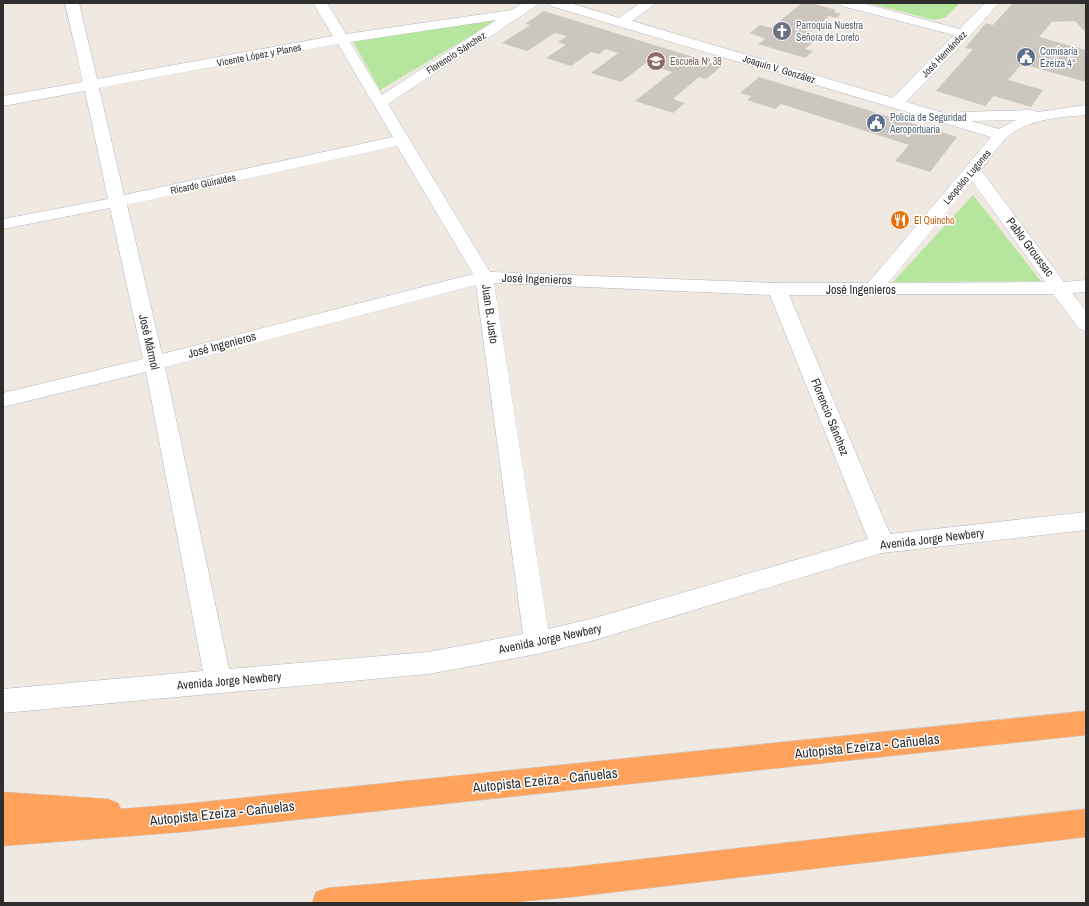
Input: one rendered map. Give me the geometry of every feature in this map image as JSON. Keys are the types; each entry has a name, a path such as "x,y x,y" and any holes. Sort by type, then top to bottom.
{"highway":[{"name":"Autopista Ezeiza - Cañuelas","path":"3,832 183,818 1086,723"},
{"path":"3,806 183,818"},
{"path":"327,903 572,882 1086,823"},
{"path":"486,903 572,882"}],"street":[{"name":"José Mármol","path":"72,3 154,363 218,682"},
{"name":"Juan B. Justo","path":"320,3 381,102 484,277 536,643"},
{"name":"Florencio Sánchez","path":"381,102 531,3"},
{"name":"Joaquín V. González","path":"556,3 570,5 622,22 1001,135"},
{"path":"622,22 649,3"},
{"path":"847,3 964,34"},
{"name":"José Hernández","path":"896,104 992,3"},
{"name":"Vicente López y Planes","path":"3,101 342,39 516,13"},
{"name":"Leopoldo Lugones","path":"944,118 1042,115 1086,110"},
{"name":"Leopoldo Lugones","path":"872,290 973,171 1001,135 1026,120 1042,115"},
{"name":"Ricardo Güiraldes","path":"3,224 117,202 402,140"},
{"name":"Pablo Groussac","path":"973,171 1086,325"},
{"name":"José Ingenieros","path":"3,400 154,363 484,277 778,289 872,290 1060,288 1086,286"},
{"name":"Florencio Sánchez","path":"778,289 882,544"},
{"name":"Avenida Jorge Newbery","path":"3,701 428,663 536,643 595,629 882,544 1086,522"}],"green space":[{"path":"868,3 960,3 946,17 934,20"},
{"path":"499,19 380,90 353,41"},
{"path":"973,195 1041,281 893,282"}],"building":[{"name":"Parroquia Nuestra Señora de Loreto","path":"802,3 811,3 836,10 834,12 841,14 836,18 829,16 804,38 814,41 805,49 813,51 805,58 758,44 765,39 750,33 760,25 771,28"},
{"name":"Comisaría Ezeiza 4°","path":"1013,3 1084,3 1086,5 1086,33 1075,21 1052,22 1039,37 1086,50 1086,82 1022,64 1008,80 1043,90 1031,107 994,96 985,106 936,91 973,49 965,48 986,23 993,25"},
{"name":"Escuela Nº 38","path":"544,11 722,66 706,79 699,77 673,99 685,103 673,113 635,101 672,72 646,63 621,82 591,73 618,53 605,49 599,54 591,52 571,66 546,58 566,45 558,42 567,36 555,33 527,51 502,43 530,25 525,24"},
{"name":"Policía de Seguridad Aeroportuaria","path":"759,77 957,137 930,172 895,161 909,145 781,104 775,109 747,100 751,96 740,93"}],"place":[{"name":"Parroquia Nuestra Señora de Loreto","path":"782,31"},
{"name":"Comisaría Ezeiza 4°","path":"1026,57"},
{"name":"Escuela Nº 38","path":"656,61"},
{"name":"Policía de Seguridad Aeroportuaria","path":"876,123"},
{"name":"El Quincho","path":"900,220"}]}
